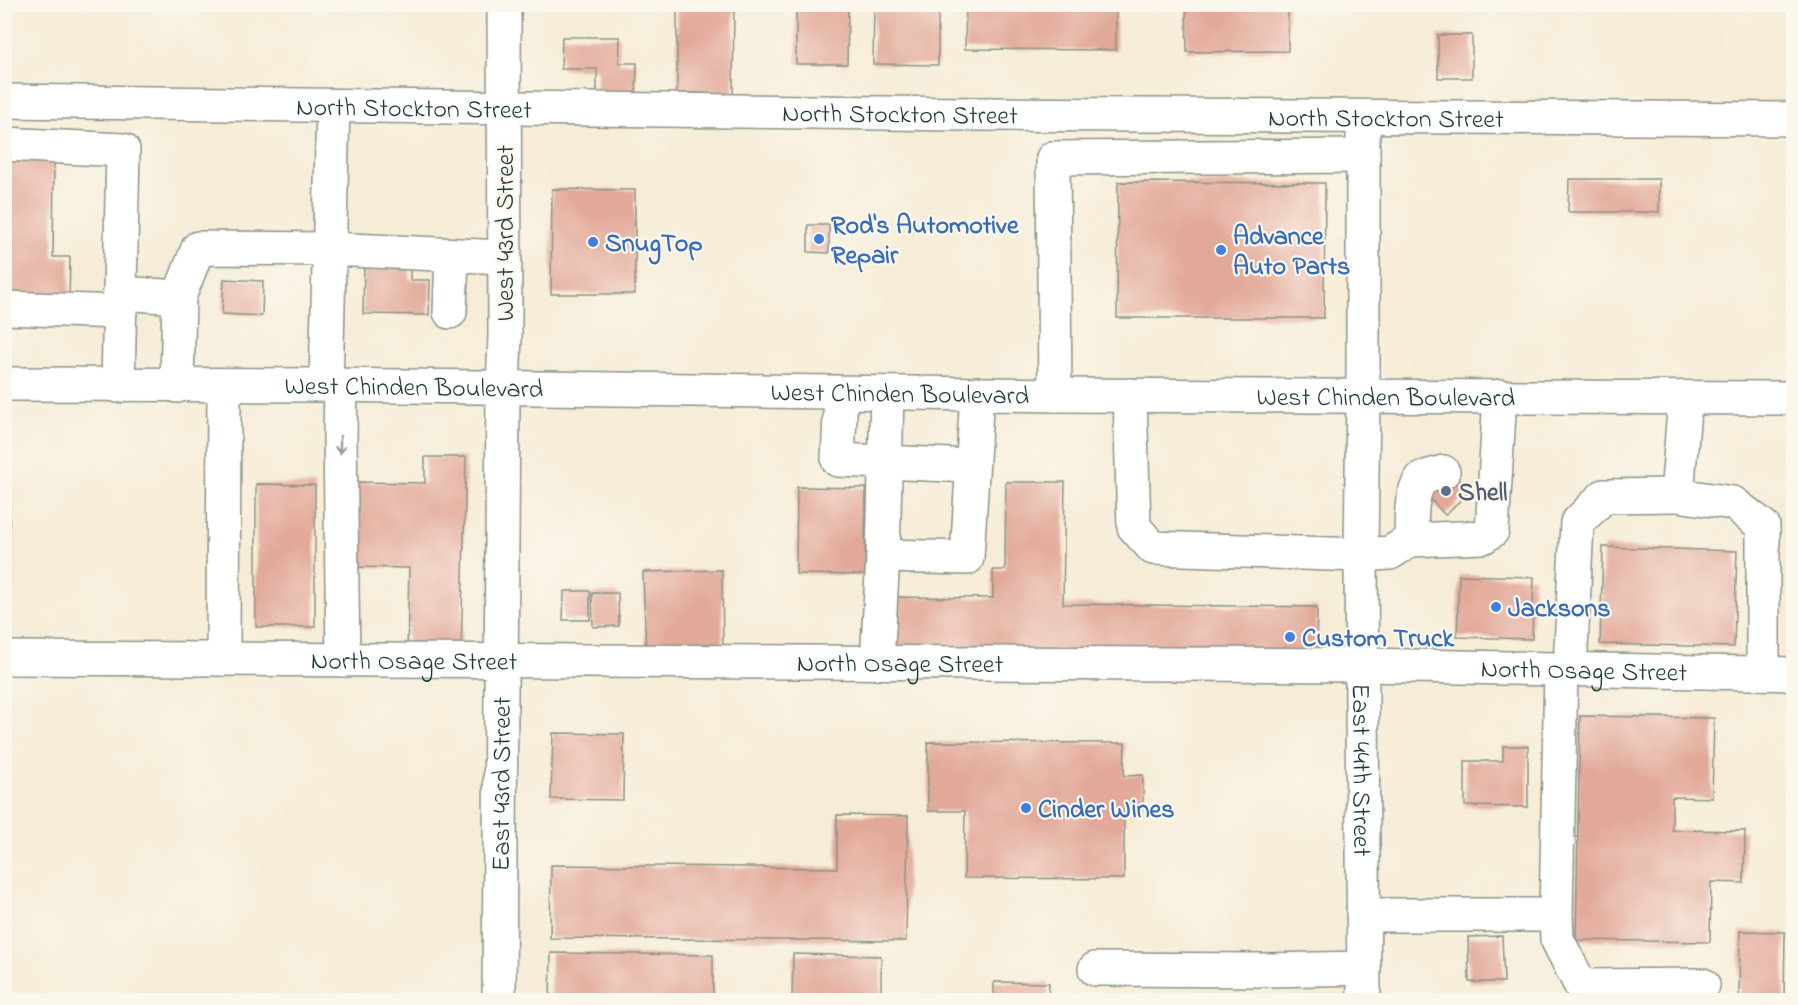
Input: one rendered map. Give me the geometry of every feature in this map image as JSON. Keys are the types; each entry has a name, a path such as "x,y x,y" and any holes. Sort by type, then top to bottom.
{"street":[{"name":"West 43rd Street","path":"502,389 505,336 504,4"},
{"name":"North Stockton Street","path":"4,101 333,107 1363,118 1794,119"},
{"path":"333,107 329,249 334,386 340,438 343,660"},
{"path":"1051,114 1055,395"},
{"name":"East 44th Street","path":"1363,118 1364,396 1361,555 1364,1000"},
{"path":"4,144 123,150 118,386"},
{"path":"1053,158 1363,156"},
{"path":"177,386 179,297 198,248 329,249 504,257"},
{"path":"450,312 452,255"},
{"path":"4,308 120,303 179,297"},
{"name":"West Chinden Boulevard","path":"4,384 1055,395 1794,398"},
{"path":"223,659 224,386"},
{"name":"East 43rd Street","path":"499,1000 502,389"},
{"path":"841,393 838,460 972,466"},
{"path":"877,663 883,556 886,393"},
{"path":"883,556 967,558 977,393"},
{"path":"1130,394 1134,527 1153,548 1361,555 1390,553 1412,540 1483,537 1492,531 1500,396"},
{"path":"1677,495 1685,398"},
{"path":"1412,540 1412,500 1422,478 1448,473 1496,473"},
{"path":"1703,985 1581,986 1557,939 1556,915 1566,670 1577,523 1604,496 1677,495 1733,503 1763,526 1778,674"},
{"name":"North Osage Street","path":"4,658 1363,665 1778,674"},
{"path":"1363,915 1556,915"},
{"path":"1095,969 1364,968"}],"building":[{"path":"369,4 455,4 454,11 369,9"},
{"path":"677,4 734,4 733,94 677,93"},
{"path":"796,4 848,4 847,64 796,64"},
{"path":"874,4 938,4 938,65 873,64"},
{"path":"966,4 1116,4 1116,50 965,49"},
{"path":"1186,4 1288,4 1288,51 1187,52"},
{"path":"1438,35 1472,35 1472,78 1438,78"},
{"path":"562,37 620,37 619,63 637,63 636,98 597,98 597,69 561,69"},
{"path":"4,158 54,159 53,257 70,257 69,301 4,300"},
{"path":"1569,179 1659,179 1659,212 1568,212"},
{"name":"Advance Auto Parts","path":"1118,182 1325,183 1324,318 1117,318"},
{"name":"SnugTop","path":"552,189 635,190 635,294 551,294"},
{"name":"Rod's Automotive Repair","path":"808,225 829,225 829,253 808,252"},
{"path":"364,258 410,259 410,280 430,280 429,315 363,314"},
{"path":"224,279 263,281 262,316 222,314"},
{"path":"425,457 466,457 461,656 407,655 409,568 349,567 351,482 425,483"},
{"name":"Shell","path":"1448,467 1470,491 1445,515 1423,491"},
{"path":"4,479 10,479 9,638 4,638"},
{"path":"1006,482 1065,482 1063,604 1317,607 1316,656 883,651 884,597 993,598 993,570 1005,570"},
{"path":"256,484 315,485 315,627 256,627"},
{"path":"797,487 866,488 865,575 796,574"},
{"path":"1603,547 1737,551 1734,647 1600,644"},
{"path":"722,570 723,653 646,655 643,572"},
{"name":"Jacksons","path":"1459,575 1534,577 1532,639 1457,637"},
{"path":"564,591 590,591 590,620 563,620"},
{"path":"592,593 618,593 619,626 593,627"},
{"path":"1580,716 1714,718 1712,798 1672,797 1672,830 1745,831 1744,883 1711,882 1710,942 1576,940"},
{"path":"553,733 624,734 623,800 551,799"},
{"name":"Cinder Wines","path":"928,742 1125,743 1124,776 1143,775 1143,805 1124,805 1124,879 964,878 965,811 928,811"},
{"path":"1503,746 1528,746 1528,807 1465,806 1465,761 1503,761"},
{"path":"837,815 908,816 906,941 550,938 551,865 837,868"},
{"path":"1740,931 1785,932 1784,1000 1739,1000"},
{"path":"1502,936 1504,982 1469,982 1468,937"},
{"path":"551,953 713,955 713,1000 550,1000"},
{"path":"793,954 881,956 881,1000 792,1000"},
{"path":"994,982 1049,983 1048,1000 994,1000"}],"place":[{"name":"Rod's Automotive Repair","path":"819,239"},
{"name":"SnugTop","path":"593,242"},
{"name":"Advance Auto Parts","path":"1221,250"},
{"name":"Shell","path":"1446,491"},
{"name":"Jacksons","path":"1496,607"},
{"name":"Custom Truck","path":"1290,637"},
{"name":"Cinder Wines","path":"1026,808"}]}
